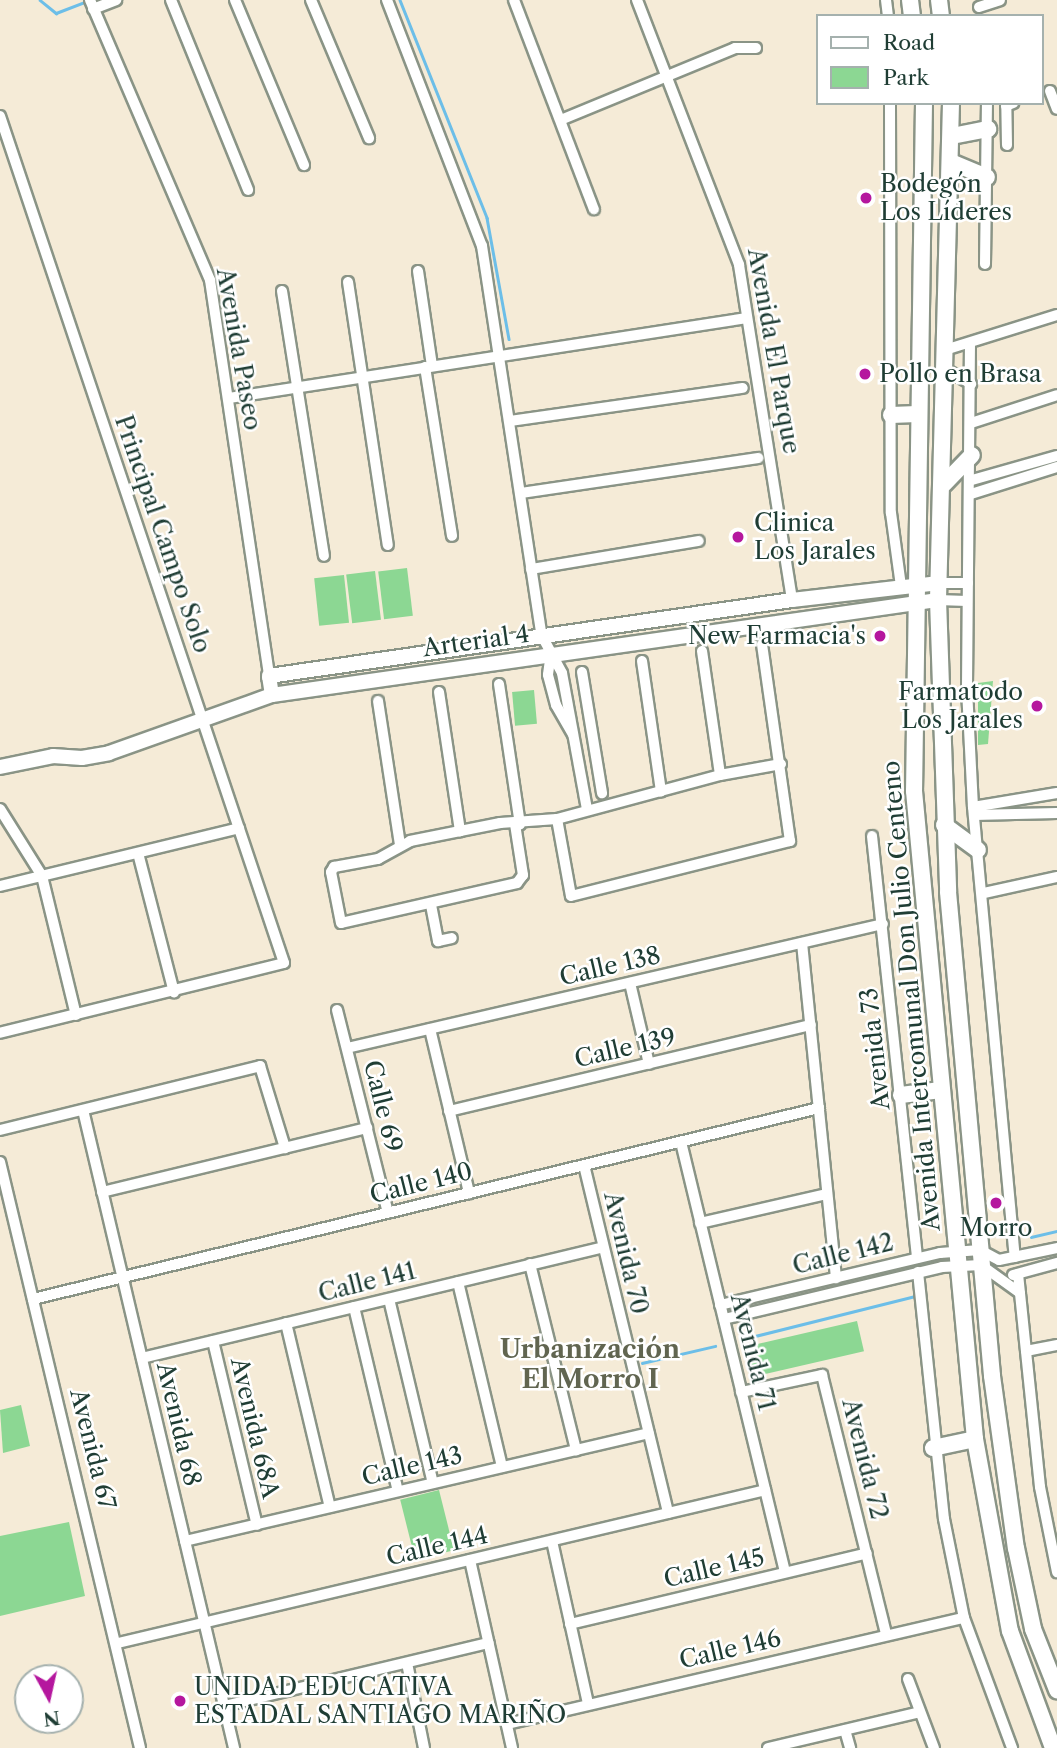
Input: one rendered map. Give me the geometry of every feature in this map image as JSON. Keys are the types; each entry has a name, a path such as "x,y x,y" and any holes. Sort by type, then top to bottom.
{"main road":[{"name":"Avenida Intercomunal Don Julio Centeno","path":"924,105 917,414 908,585 914,602 914,791 975,1439 1010,1631 1053,1748"},
{"name":"Avenida Intercomunal Don Julio Centeno","path":"951,105 948,349 938,600 944,825 980,1257 1016,1548 1033,1629 1057,1690"},
{"path":"952,136 988,129"},
{"path":"951,162 987,177"},
{"path":"891,415 917,414"},
{"path":"944,484 972,455"},
{"path":"944,825 978,850"},
{"path":"901,1096 941,1090"},
{"path":"933,1448 975,1439"}],"street":[{"path":"92,5 116,0"},
{"path":"171,0 248,190"},
{"path":"235,0 304,165"},
{"path":"311,0 369,138"},
{"path":"387,0 474,217 500,356 542,636 551,653 548,675 556,705 573,735 587,809"},
{"path":"514,0 563,119 594,209"},
{"name":"Avenida El Parque","path":"637,0 728,229 747,318 792,600"},
{"path":"979,8 1000,0"},
{"name":"Avenida Paseo","path":"92,5 210,280 269,676"},
{"path":"563,119 735,48 756,48"},
{"path":"1050,91 1057,109"},
{"name":"Avenida Intercomunal Don Julio Centeno","path":"890,105 891,513 908,585"},
{"path":"985,264 987,105"},
{"path":"1007,145 1006,106 1008,105"},
{"name":"Principal Campo Solo","path":"0,116 203,719 283,966 174,992"},
{"path":"418,271 428,367 452,536"},
{"path":"348,282 388,545"},
{"path":"282,291 324,556"},
{"path":"948,349 1057,315"},
{"path":"229,398 747,318"},
{"path":"971,343 972,480 967,601 973,811 984,893 1015,1257"},
{"path":"947,370 971,384"},
{"path":"510,421 743,388"},
{"path":"971,423 1057,395"},
{"path":"972,480 1057,456"},
{"path":"521,493 758,458"},
{"path":"971,494 1057,467"},
{"path":"531,569 699,541"},
{"name":"Arterial 4","path":"269,676 792,600 908,585 968,583"},
{"path":"792,600 795,618"},
{"name":"Arterial 4","path":"0,767 53,756 82,758 109,753 272,695 795,618 914,602 967,601"},
{"path":"557,819 573,896 790,841 762,644"},
{"path":"702,651 720,775"},
{"path":"642,661 661,792"},
{"path":"582,672 602,793"},
{"path":"269,676 272,695"},
{"path":"499,684 518,824 523,875 517,883 431,905 341,923 332,869 378,859 400,844 460,831 518,824 557,819 720,775 781,764"},
{"path":"439,692 460,831"},
{"path":"377,702 400,844"},
{"path":"578,758 596,756"},
{"path":"973,811 1057,793"},
{"path":"0,809 42,876 76,1015"},
{"path":"973,811 1057,813"},
{"path":"0,886 239,828"},
{"name":"Avenida 73","path":"872,836 918,1258"},
{"path":"0,1033 174,992 138,853"},
{"path":"984,893 1057,877"},
{"path":"431,905 438,942 452,938"},
{"name":"Calle 138","path":"347,1048 883,924"},
{"path":"802,943 836,1278"},
{"path":"630,983 649,1064"},
{"name":"Calle 69","path":"337,1010 388,1213"},
{"name":"Calle 139","path":"449,1111 811,1025"},
{"path":"430,1029 469,1193"},
{"path":"0,1130 260,1066 285,1148"},
{"name":"Calle 140","path":"33,1299 819,1108"},
{"name":"Avenida 68","path":"82,1110 234,1748"},
{"path":"102,1192 367,1128"},
{"name":"Avenida 71","path":"681,1142 785,1572"},
{"name":"Avenida 67","path":"0,1162 118,1643 140,1748"},
{"name":"Avenida 70","path":"584,1165 668,1513"},
{"path":"700,1223 827,1194"},
{"name":"Calle 141","path":"142,1358 603,1247"},
{"name":"Calle 142","path":"720,1305 918,1258 980,1257 999,1260 1057,1248"},
{"path":"980,1257 1020,1293"},
{"name":"Calle 142","path":"724,1319 918,1272 956,1259"},
{"path":"1000,1277 1057,1263"},
{"path":"530,1264 576,1450"},
{"path":"918,1272 933,1448 964,1618 1012,1748"},
{"path":"1018,1274 1040,1487 1057,1572"},
{"path":"458,1282 502,1467"},
{"path":"389,1298 433,1483"},
{"path":"354,1307 398,1491"},
{"path":"286,1323 330,1507"},
{"name":"Avenida 68A","path":"213,1341 257,1525"},
{"path":"1026,1351 1057,1345"},
{"name":"Avenida 72","path":"741,1392 822,1375 886,1634"},
{"name":"Calle 143","path":"185,1541 649,1433"},
{"name":"Calle 144","path":"118,1643 765,1490"},
{"path":"552,1541 588,1703"},
{"name":"Calle 145","path":"570,1624 867,1553"},
{"path":"470,1560 512,1748"},
{"name":"Calle 146","path":"507,1724 588,1703 964,1618"},
{"path":"224,1706 489,1643"},
{"path":"407,1663 424,1748"},
{"path":"908,1679 934,1748"},
{"path":"773,1748 920,1712"},
{"path":"845,1730 850,1748"}],"green space":[{"path":"407,568 413,616 384,619 378,572"},
{"path":"375,571 381,620 352,623 346,575"},
{"path":"344,575 349,623 319,626 314,578"},
{"path":"993,681 988,744 978,745 978,683"},
{"path":"534,690 537,724 515,726 512,692"},
{"path":"857,1321 864,1351 750,1378 743,1347"},
{"path":"21,1405 30,1446 3,1453 0,1410"},
{"path":"439,1490 454,1550 415,1560 400,1500"},
{"path":"69,1522 85,1596 0,1616 0,1536"}],"waterway":[{"path":"40,0 56,13 88,1"},
{"path":"400,0 487,218 509,339"},
{"path":"1031,1237 1057,1231"},
{"path":"743,1339 915,1296"},
{"path":"642,1363 715,1346"}],"place":[{"name":"Bodegón Los Líderes","path":"866,198"},
{"name":"Pollo en Brasa","path":"865,374"},
{"name":"Clinica Los Jarales","path":"738,537"},
{"name":"New Farmacia's","path":"880,636"},
{"name":"Farmatodo Los Jarales","path":"1037,706"},
{"name":"Morro","path":"996,1203"},
{"name":"UNIDAD EDUCATIVA ESTADAL SANTIAGO MARIÑO","path":"180,1701"}],"district":[{"name":"Urbanización El Morro I","path":"590,1365"}]}
